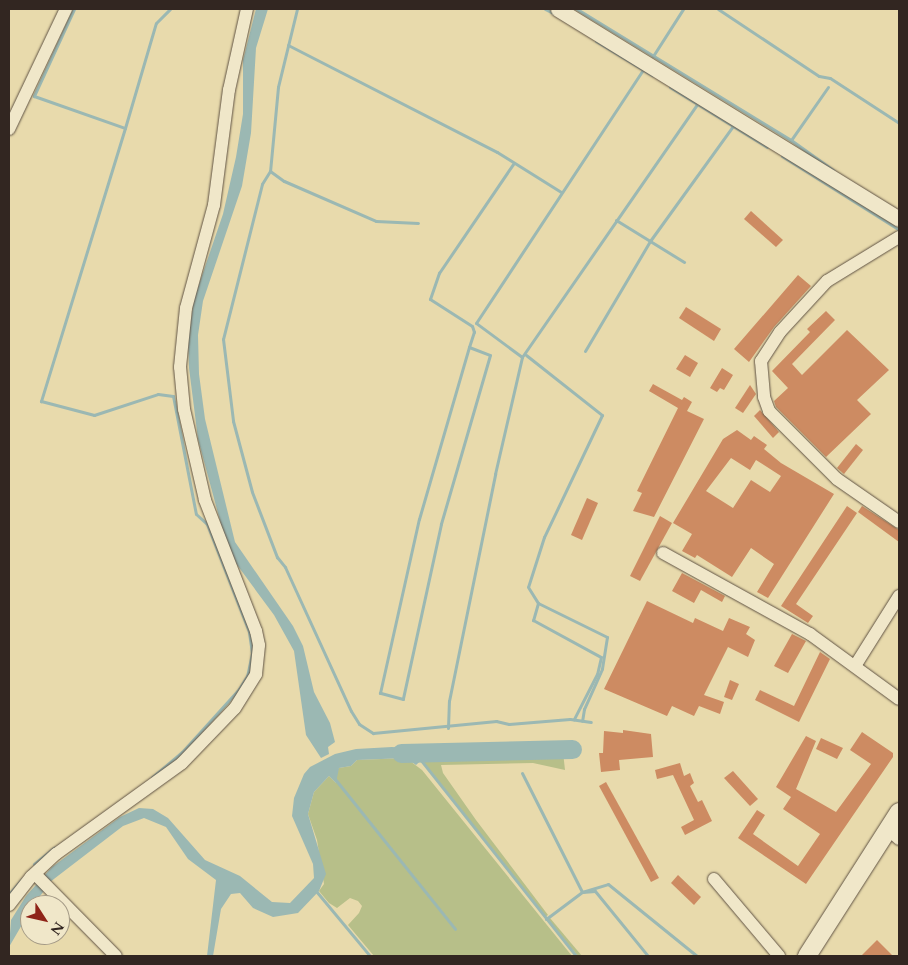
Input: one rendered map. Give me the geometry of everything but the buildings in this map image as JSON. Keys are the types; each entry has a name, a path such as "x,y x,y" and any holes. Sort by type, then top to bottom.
{"main road":[{"path":"807,956 894,834 899,812"}],"street":[{"path":"9,129 66,9"},
{"path":"9,905 38,876 56,854 182,763 235,708 256,674 259,645 256,631 205,500 184,409 180,367 186,308 214,205 229,90 247,9"},
{"path":"558,9 899,219"},
{"path":"899,237 827,281 780,332 761,361 764,397 769,411 837,479 899,522"},
{"path":"663,552 810,634 899,699"},
{"path":"855,666 899,596"},
{"path":"38,876 116,956"},
{"path":"714,879 779,956"}],"green space":[{"path":"563,752 565,770 533,763 441,765 443,773 476,820 548,915 545,917 423,761 432,754"},
{"path":"406,758 422,770 572,956 374,956 348,925 359,913 362,906 358,901 350,898 337,908 329,903 319,891 324,884 317,840 308,814 314,792 329,776 336,783 336,771 339,768 351,766 357,760"},
{"path":"550,918 582,956 578,956 548,920"}],"water":[{"path":"256,9 268,9 256,48 251,133 242,186 203,301 198,335 199,374 205,419 235,542 293,626 303,646 314,692 330,723 335,742 328,747 329,754 321,758 306,735 294,651 274,615 229,554 198,439 189,368 188,340 194,299 223,214 236,157 243,114 243,60"},
{"path":"392,747 422,749 426,750 427,755 416,765 406,758 357,760 351,766 339,768 336,783 329,776 314,792 308,814 326,874 319,891 298,913 273,917 253,908 240,893 231,894 221,909 213,956 207,956 216,880 188,859 166,827 144,818 123,826 50,882 41,895 27,895 52,867 120,817 139,808 153,809 168,818 205,860 240,876 272,902 290,903 314,878 313,864 292,816 294,798 304,774 310,767 335,754 356,749"},
{"path":"20,906 20,928 9,947 11,920"}],"waterway":[{"path":"74,9 34,96 125,128 156,23 170,9"},
{"path":"297,9 278,87 270,171 284,181 376,221 418,223"},
{"path":"545,9 555,14"},
{"path":"577,9 791,140"},
{"path":"653,56 683,9"},
{"path":"718,9 819,76 830,78 899,123"},
{"path":"596,41 652,75"},
{"path":"288,45 497,152 561,192"},
{"path":"522,357 476,323 643,70"},
{"path":"670,87 767,147"},
{"path":"828,87 791,140 833,170"},
{"path":"448,728 449,701 495,474 522,357 697,104"},
{"path":"585,351 650,241 733,126"},
{"path":"125,128 41,401 94,415 158,394 173,396 196,514 207,524 249,632 252,653 247,676 239,689 182,752 152,777"},
{"path":"782,156 898,229"},
{"path":"469,347 490,355 441,524 403,699 380,693 419,519 469,347 474,332 472,326 430,299 439,273 513,164"},
{"path":"270,171 262,184 223,339 233,421 252,492 277,557 285,567 351,711 359,724 373,733 496,721 509,724 570,719 591,722"},
{"path":"616,220 684,262"},
{"path":"526,355 602,415 544,537 528,587 538,603 533,620 601,657 597,674 574,719"},
{"path":"538,603 607,637 602,669 584,709 582,721"},
{"path":"401,753 572,749"},
{"path":"420,759 576,956"},
{"path":"522,773 582,892 595,891 648,956"},
{"path":"335,779 455,929"},
{"path":"34,864 54,848"},
{"path":"9,894 22,879"},
{"path":"546,919 582,892 608,884 697,956"},
{"path":"316,891 370,956"}]}
